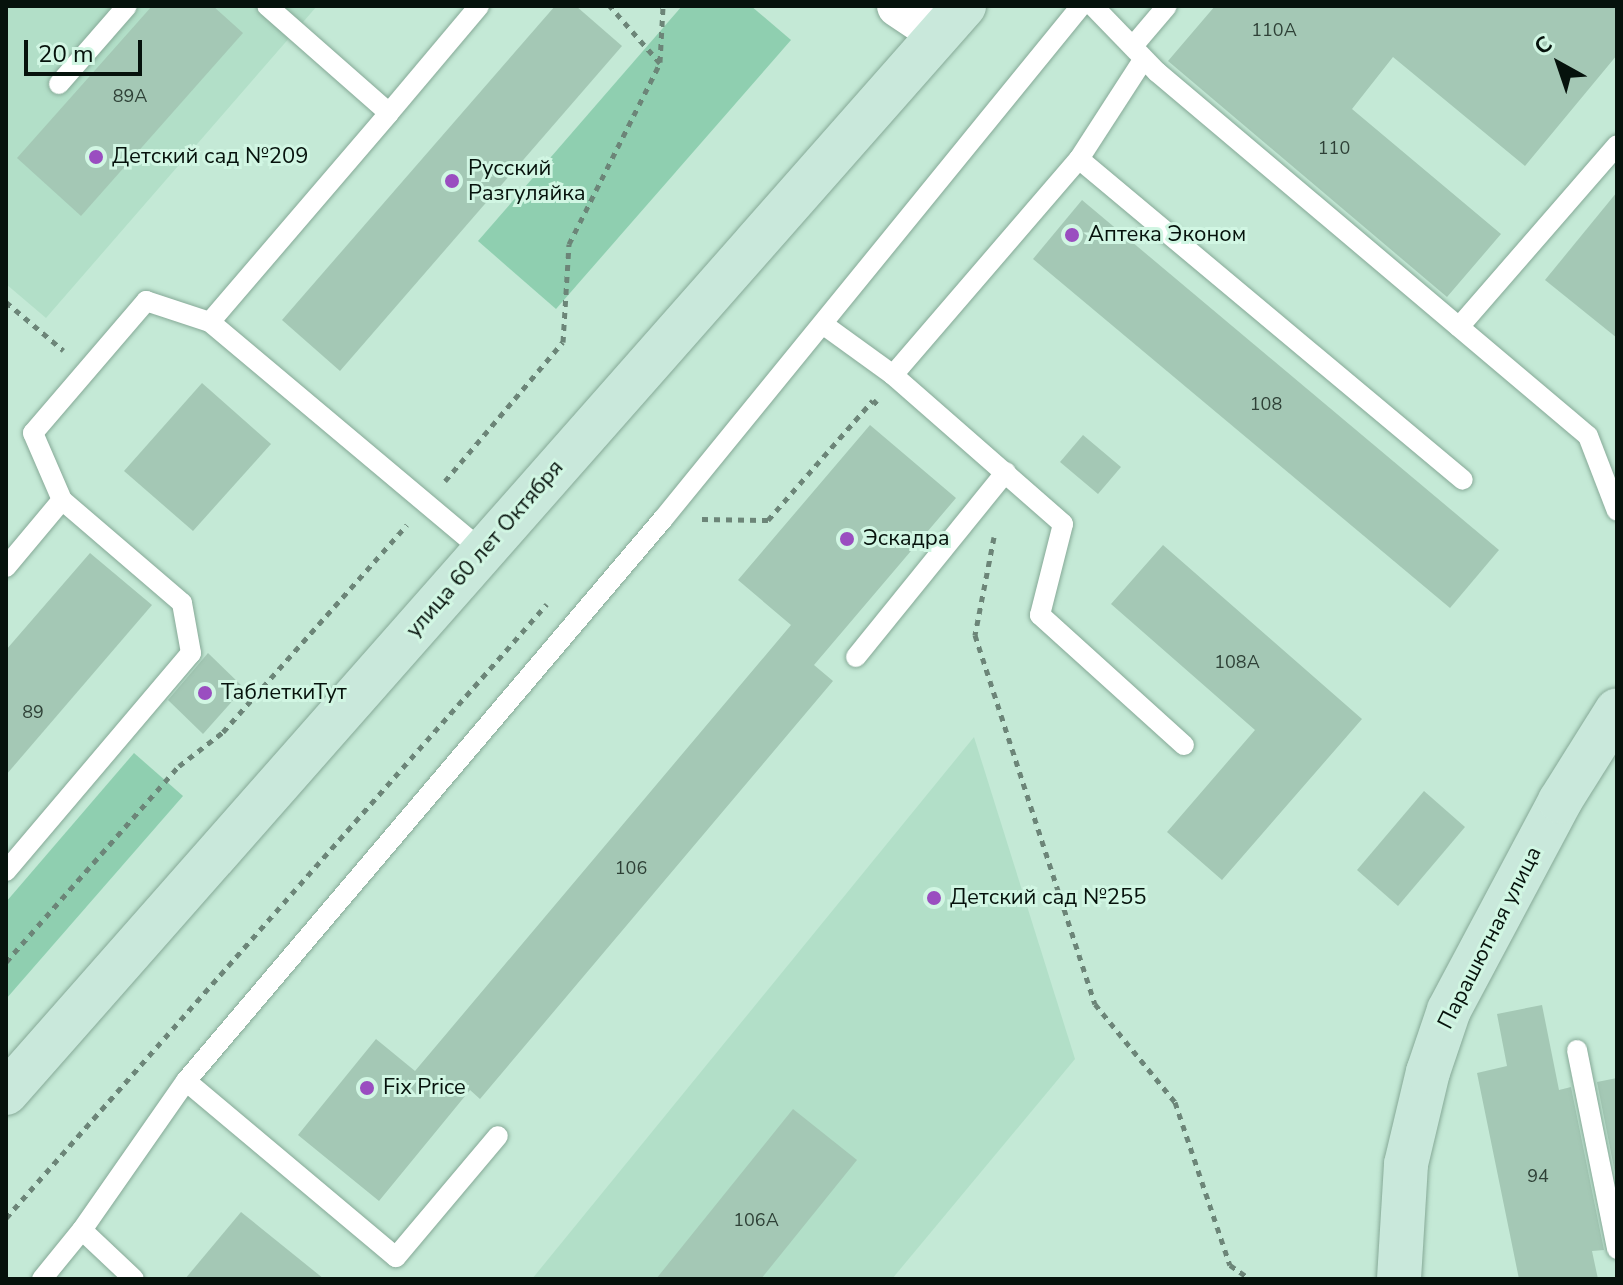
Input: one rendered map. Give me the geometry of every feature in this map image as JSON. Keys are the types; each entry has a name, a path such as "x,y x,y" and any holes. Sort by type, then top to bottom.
{"main road":[{"name":"улица 60 лет Октября","path":"6,1093 952,20"},
{"name":"Парашютная улица","path":"1399,1279 1406,1164 1428,1072 1449,1010 1560,801 1617,710"}],"street":[{"path":"898,6 952,20"}],"lane":[{"path":"59,84 127,6"},
{"path":"267,6 389,113"},
{"path":"210,322 479,6"},
{"path":"42,1279 82,1230 186,1081 824,325 1081,6"},
{"path":"1093,6 1138,53 1588,436 1617,511"},
{"path":"893,375 1079,159 1167,6"},
{"path":"1459,327 1617,145"},
{"path":"1079,159 1463,480"},
{"path":"6,871 191,653 182,603 62,500 33,433 146,301 210,322 483,551"},
{"path":"824,325 893,375 1063,524 1040,615 1184,745"},
{"path":"856,657 1006,472"},
{"path":"6,567 62,500"},
{"path":"1577,1050 1617,1249"},
{"path":"186,1081 396,1257 498,1136"},
{"path":"82,1230 134,1279"}],"path":[{"path":"610,6 660,63"},
{"path":"6,962 179,766 223,732 426,504 563,342 569,244 660,63 663,6"},
{"path":"6,302 86,369"},
{"path":"768,520 873,400 884,410"},
{"path":"987,496 1000,508 975,635 1095,1004 1175,1102 1230,1265 1250,1279"},
{"path":"6,1218 553,597"}],"shaded area":[{"name":"Детский сад №209","path":"6,6 317,6 46,318 6,284"},
{"path":"682,6 751,6 791,40 556,309 478,241"},
{"name":"Детский сад №255","path":"974,737 1075,1059 892,1279 532,1279"},
{"path":"134,753 183,796 6,999 6,902"}],"building":[{"path":"152,6 213,6 243,33 81,216 17,158"},
{"path":"555,6 576,6 622,46 340,371 282,320"},
{"path":"1215,6 1617,6 1617,55 1525,166 1393,57 1352,109 1501,234 1447,297 1168,61"},
{"path":"1617,192 1617,338 1545,280"},
{"path":"1082,200 1499,550 1450,608 1033,259"},
{"path":"202,383 271,444 193,531 124,471"},
{"path":"870,425 956,498 814,665 833,681 480,1099 470,1090 379,1201 298,1135 376,1039 415,1071 791,625 738,580"},
{"path":"1083,435 1121,467 1098,494 1060,462"},
{"path":"1163,545 1362,719 1222,880 1167,832 1255,730 1111,604"},
{"path":"90,553 152,605 6,775 6,650"},
{"name":"ТаблеткиТут","path":"208,653 244,688 203,734 168,700"},
{"path":"1424,791 1465,827 1398,906 1357,870"},
{"path":"1542,1005 1559,1090 1571,1087 1604,1250 1592,1251 1598,1279 1519,1279 1477,1073 1507,1066 1497,1014"},
{"path":"1617,1078 1617,1183 1597,1082"},
{"path":"793,1109 857,1160 761,1279 656,1279"},
{"path":"241,1212 324,1279 185,1279"}],"place":[{"name":"Детский сад №209","path":"96,157"},
{"name":"Русский Разгуляйка","path":"452,181"},
{"name":"Аптека Эконом","path":"1072,235"},
{"name":"Эскадра","path":"847,539"},
{"name":"ТаблеткиТут","path":"205,693"},
{"name":"Детский сад №255","path":"934,898"},
{"name":"Fix Price","path":"367,1088"}]}
